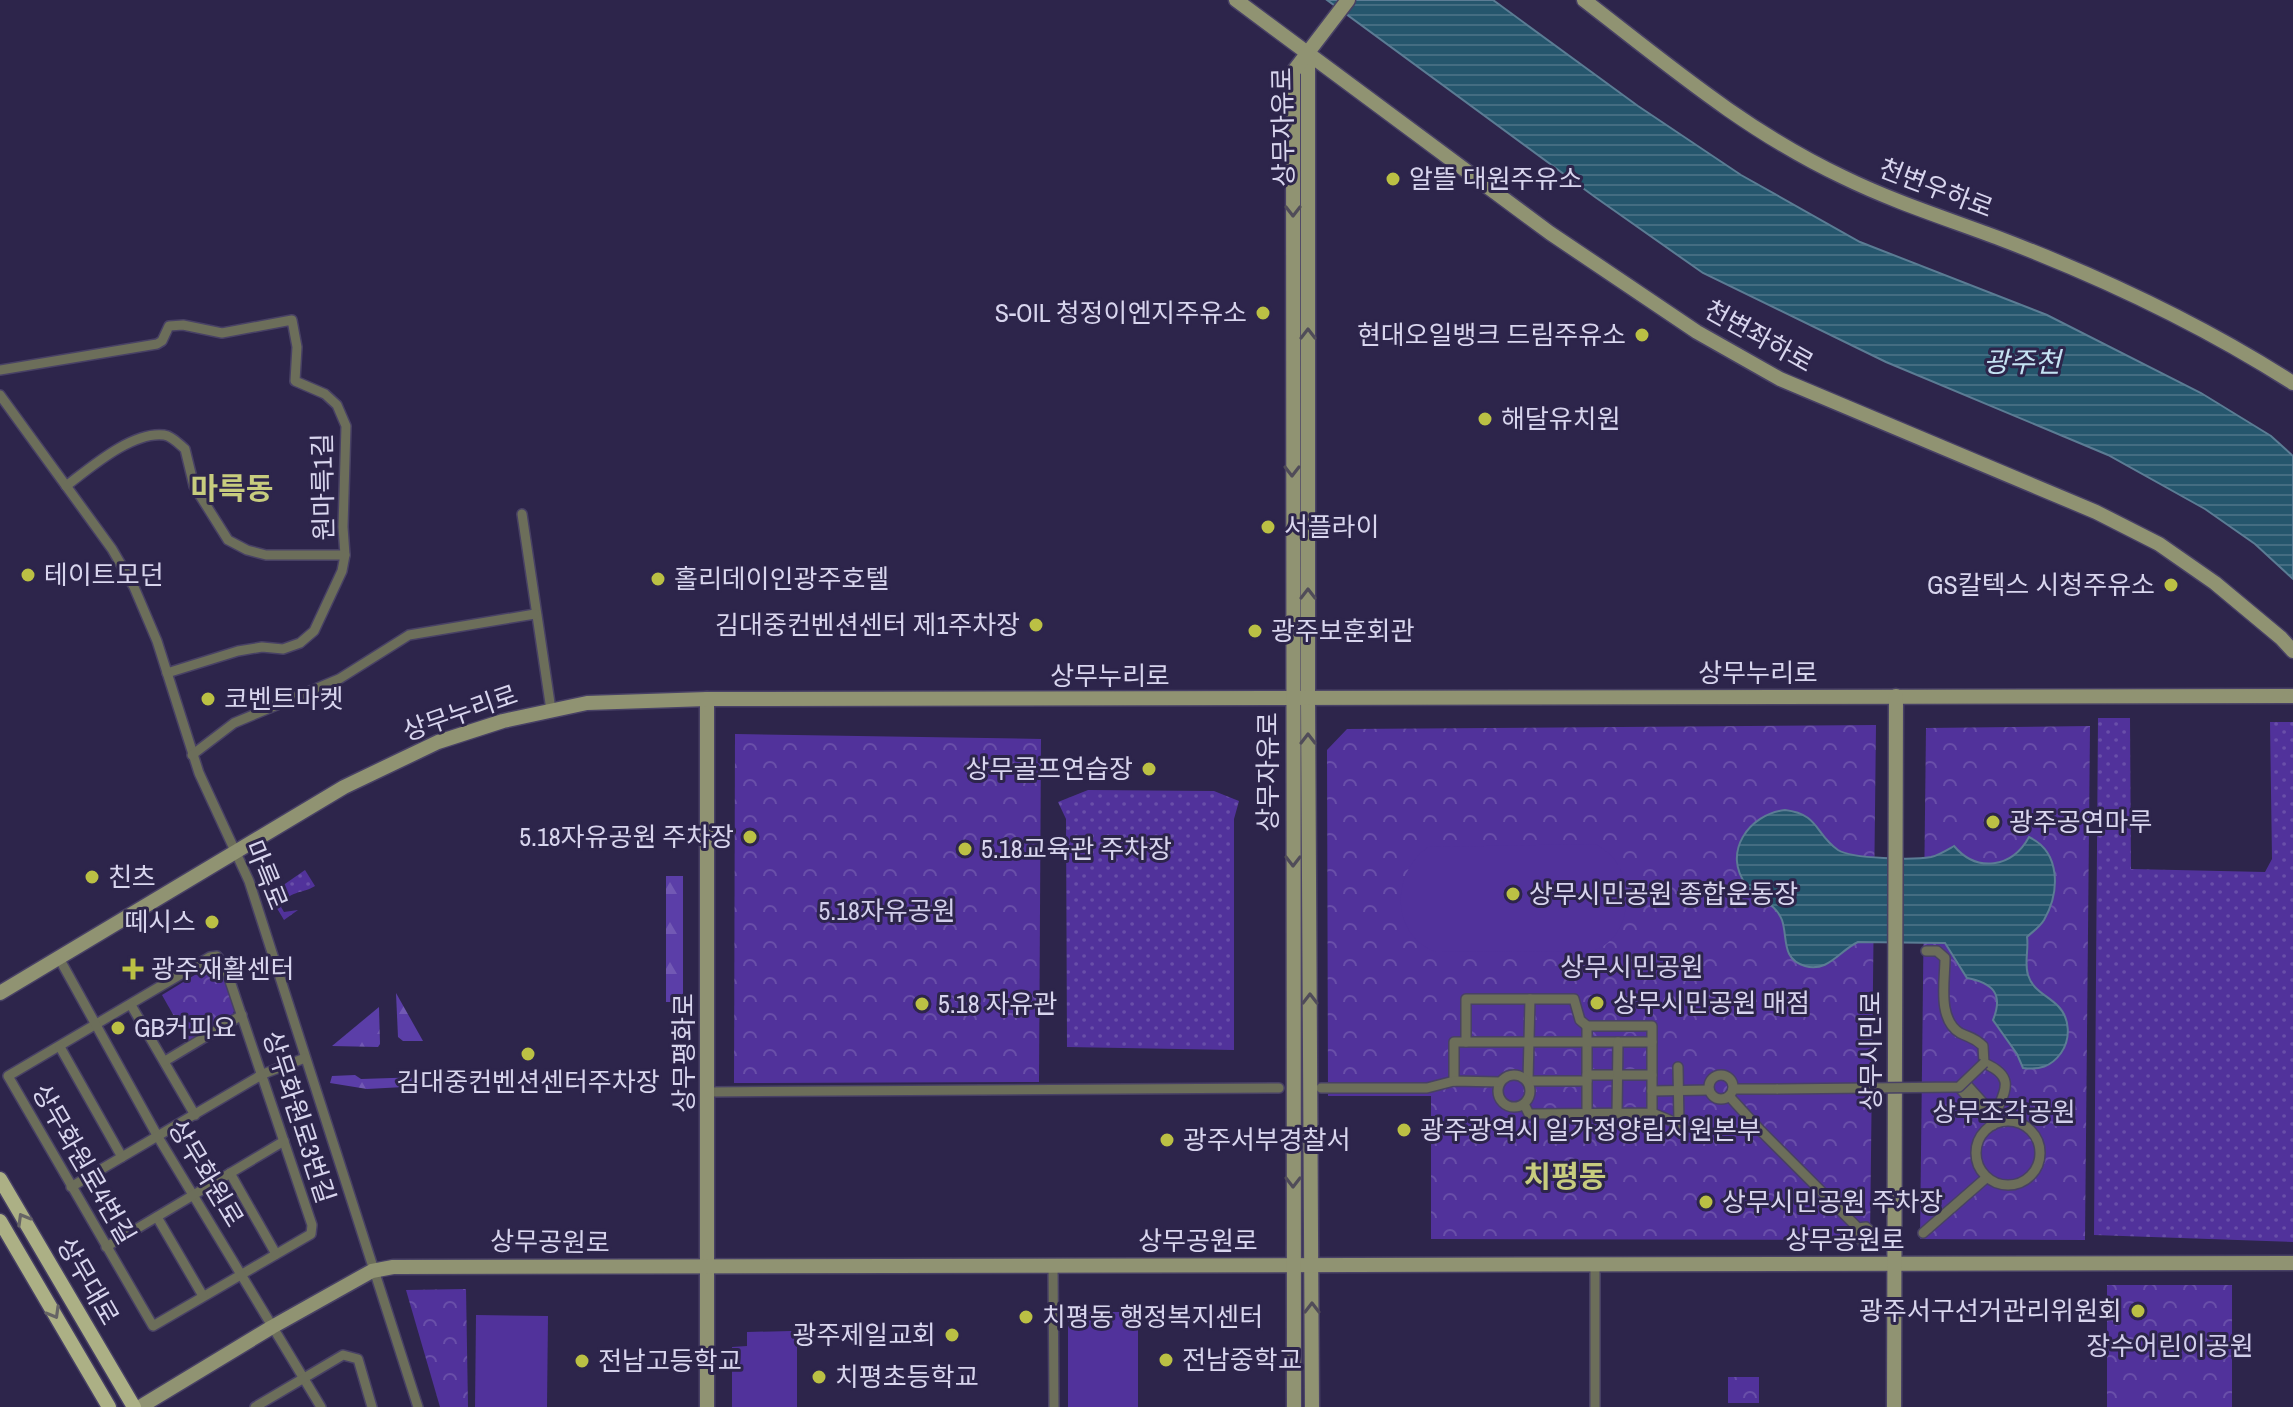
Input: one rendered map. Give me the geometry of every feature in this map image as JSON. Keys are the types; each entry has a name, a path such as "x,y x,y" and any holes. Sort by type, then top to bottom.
{"main road":[{"name":"상무대로","path":"0,1179 134,1407"},
{"name":"상무대로","path":"0,1221 109,1407"}],"street":[{"name":"천변좌하로","path":"1236,0 1550,233 1697,332 1780,379 2096,512 2159,544 2215,583 2293,651"},
{"path":"1308,54 1348,0"},
{"name":"천변우하로","path":"1584,0 1778,144 1845,178 2029,250 2178,315 2293,383"},
{"name":"상무자유로","path":"1294,1407 1293,72 1308,54"},
{"name":"상무자유로","path":"1308,54 1312,1407"},
{"name":"원마륵1길","path":"0,370 157,344 162,341 169,326 183,325 222,333 292,320 297,347 295,381 325,394 337,405 346,426 345,555 342,571 314,631 300,643 283,649 262,647 238,651 167,673"},
{"name":"마륵로","path":"0,395 112,549 134,587 157,641 192,755 249,881 418,1407"},
{"path":"66,486 107,454 146,437 164,435 185,449 194,486 228,540 266,555 345,555"},
{"path":"522,514 551,710"},
{"path":"192,755 234,723 339,679 409,635 535,614"},
{"name":"상무시민로","path":"1894,1407 1896,696"},
{"name":"상무누리로","path":"0,993 344,787 404,756 471,730 551,710 610,701 2293,696"},
{"name":"상무평화로","path":"707,699 707,1407"},
{"path":"1926,951 1937,951 1945,958 1945,1016 1958,1032 1973,1037 1983,1046 1986,1064"},
{"name":"상무화원로3번길","path":"96,1026 210,957 217,956 225,966 312,1225 311,1234 276,1254"},
{"name":"상무화원로","path":"59,958 158,1137 321,1407"},
{"path":"1466,1042 1466,999 1574,999 1580,1020 1587,1026 1652,1026 1652,1113"},
{"path":"1500,1082 1498,1093 1503,1103 1513,1107 1524,1104 1531,1091 1528,1081 1530,999"},
{"path":"131,1005 195,1115"},
{"name":"상무화원로3번길","path":"165,1061 242,1015"},
{"name":"상무화원로4번길","path":"96,1026 8,1076 153,1326 203,1296"},
{"path":"1587,1026 1587,1113"},
{"path":"1454,1081 1454,1042 1652,1042"},
{"path":"1617,1113 1618,1042"},
{"name":"상무화원로4번길","path":"60,1047 122,1157"},
{"path":"71,1187 263,1074 305,1058"},
{"path":"1965,1088 1986,1064"},
{"path":"1863,1243 1858,1228 1731,1092 1730,1078 1719,1074 1710,1081 1709,1090 1717,1099 1731,1092 1778,1089 1965,1088 1994,1120 2025,1126 2039,1142 2039,1164 2026,1180 2006,1186 1986,1178 1979,1169 1976,1148 1979,1138 1994,1120 2006,1092 1998,1070 1986,1064"},
{"path":"1524,1104 1529,1114 1652,1113 1679,1124 1678,1067"},
{"path":"1321,1088 1427,1088 1454,1081 1500,1082 1515,1074 1528,1081 1652,1075"},
{"path":"708,1092 1279,1088"},
{"path":"1652,1091 1709,1090"},
{"path":"106,1247 284,1141"},
{"path":"157,1217 203,1296 242,1275 276,1254 230,1173"},
{"path":"1923,1233 1986,1178"},
{"path":"1858,1228 1866,1227 1872,1232"},
{"name":"상무공원로","path":"140,1407 372,1271 393,1267 2293,1263"},
{"path":"1053,1264 1054,1407"},
{"path":"1595,1264 1595,1407"},
{"path":"255,1407 272,1403 303,1378 343,1355 358,1359 372,1407"}],"green space":[{"path":"2098,718 2130,718 2131,869 2265,872 2272,859 2270,722 2293,722 2293,1242 2094,1235"},
{"name":"상무시민공원","path":"1876,725 1870,1240 1431,1239 1431,1096 1328,1096 1327,750 1347,729"},
{"name":"상무조각공원","path":"2090,726 2085,1240 1920,1239 1926,728"},
{"name":"5.18자유공원","path":"735,734 1041,739 1039,1082 734,1083"},
{"path":"1088,790 1214,791 1239,801 1234,819 1234,1050 1067,1047 1066,819 1058,802"},
{"name":"상무시민공원 종합운동장","path":"1596,844 1615,860 1625,885 1626,899 1625,913 1614,936 1592,951 1436,952 1421,944 1403,918 1402,887 1407,872 1428,847"},
{"path":"305,870 315,886 292,895 284,902 281,907 284,912 298,910 284,920 269,895"},
{"path":"666,876 683,876 683,1002 666,1002"},
{"path":"216,962 220,964 235,1008 233,1014 188,1041 162,995"},
{"path":"396,993 423,1041 403,1041 398,1037"},
{"path":"379,1007 378,1047 332,1046"},
{"path":"355,1075 361,1079 423,1077 422,1086 367,1089 330,1083 332,1076"},
{"name":"장수어린이공원","path":"2107,1285 2232,1285 2232,1407 2107,1407"},
{"path":"466,1289 468,1407 440,1407 406,1290"},
{"path":"1068,1312 1138,1312 1138,1407 1068,1407"},
{"path":"476,1315 548,1316 547,1407 475,1407"},
{"path":"791,1331 797,1338 797,1407 732,1407 732,1347 747,1346 747,1332"},
{"path":"1728,1377 1759,1377 1759,1403 1728,1403"}],"water":[{"name":"광주천","path":"1327,0 1493,0 1638,106 1741,175 1860,242 2047,315 2201,393 2271,436 2293,456 2293,579 2255,544 2205,509 2108,455 1886,362 1703,273"},
{"path":"1785,810 1811,820 1838,850 1856,855 1923,858 1954,846 1973,860 1994,863 2013,855 2029,837 2039,844 2052,862 2055,885 2044,920 2027,937 2026,965 2033,985 2065,1016 2068,1029 2066,1041 2057,1058 2044,1066 2023,1068 1993,1020 1997,1003 1994,991 1983,983 1967,978 1945,943 1858,942 1827,964 1813,967 1797,963 1789,953 1779,914 1747,886 1737,861 1738,849 1750,827 1772,813"}],"place":[{"name":"알뜰 대원주유소","path":"1393,179"},
{"name":"S-OIL 청정이엔지주유소","path":"1263,313"},
{"name":"현대오일뱅크 드림주유소","path":"1642,335"},
{"name":"해달유치원","path":"1485,419"},
{"name":"서플라이","path":"1268,527"},
{"name":"테이트모던","path":"28,575"},
{"name":"홀리데이인광주호텔","path":"658,579"},
{"name":"GS칼텍스 시청주유소","path":"2171,585"},
{"name":"김대중컨벤션센터 제1주차장","path":"1036,625"},
{"name":"광주보훈회관","path":"1255,631"},
{"name":"코벤트마켓","path":"208,699"},
{"name":"상무골프연습장","path":"1149,769"},
{"name":"광주공연마루","path":"1993,822"},
{"name":"5.18자유공원 주차장","path":"750,837"},
{"name":"5.18교육관 주차장","path":"965,849"},
{"name":"친츠","path":"92,877"},
{"name":"상무시민공원 종합운동장","path":"1513,894"},
{"name":"떼시스","path":"212,922"},
{"name":"광주재활센터","path":"133,969"},
{"name":"상무시민공원 매점","path":"1597,1003"},
{"name":"5.18 자유관","path":"922,1004"},
{"name":"GB커피요","path":"118,1028"},
{"name":"김대중컨벤션센터주차장","path":"528,1054"},
{"name":"광주광역시 일가정양립지원본부","path":"1404,1130"},
{"name":"광주서부경찰서","path":"1167,1140"},
{"name":"상무시민공원 주차장","path":"1706,1202"},
{"name":"광주서구선거관리위원회","path":"2138,1311"},
{"name":"치평동 행정복지센터","path":"1026,1317"},
{"name":"광주제일교회","path":"952,1335"},
{"name":"전남중학교","path":"1166,1360"},
{"name":"전남고등학교","path":"582,1361"},
{"name":"치평초등학교","path":"819,1377"}],"district":[{"name":"마륵동","path":"232,489"},
{"name":"치평동","path":"1565,1177"}]}
